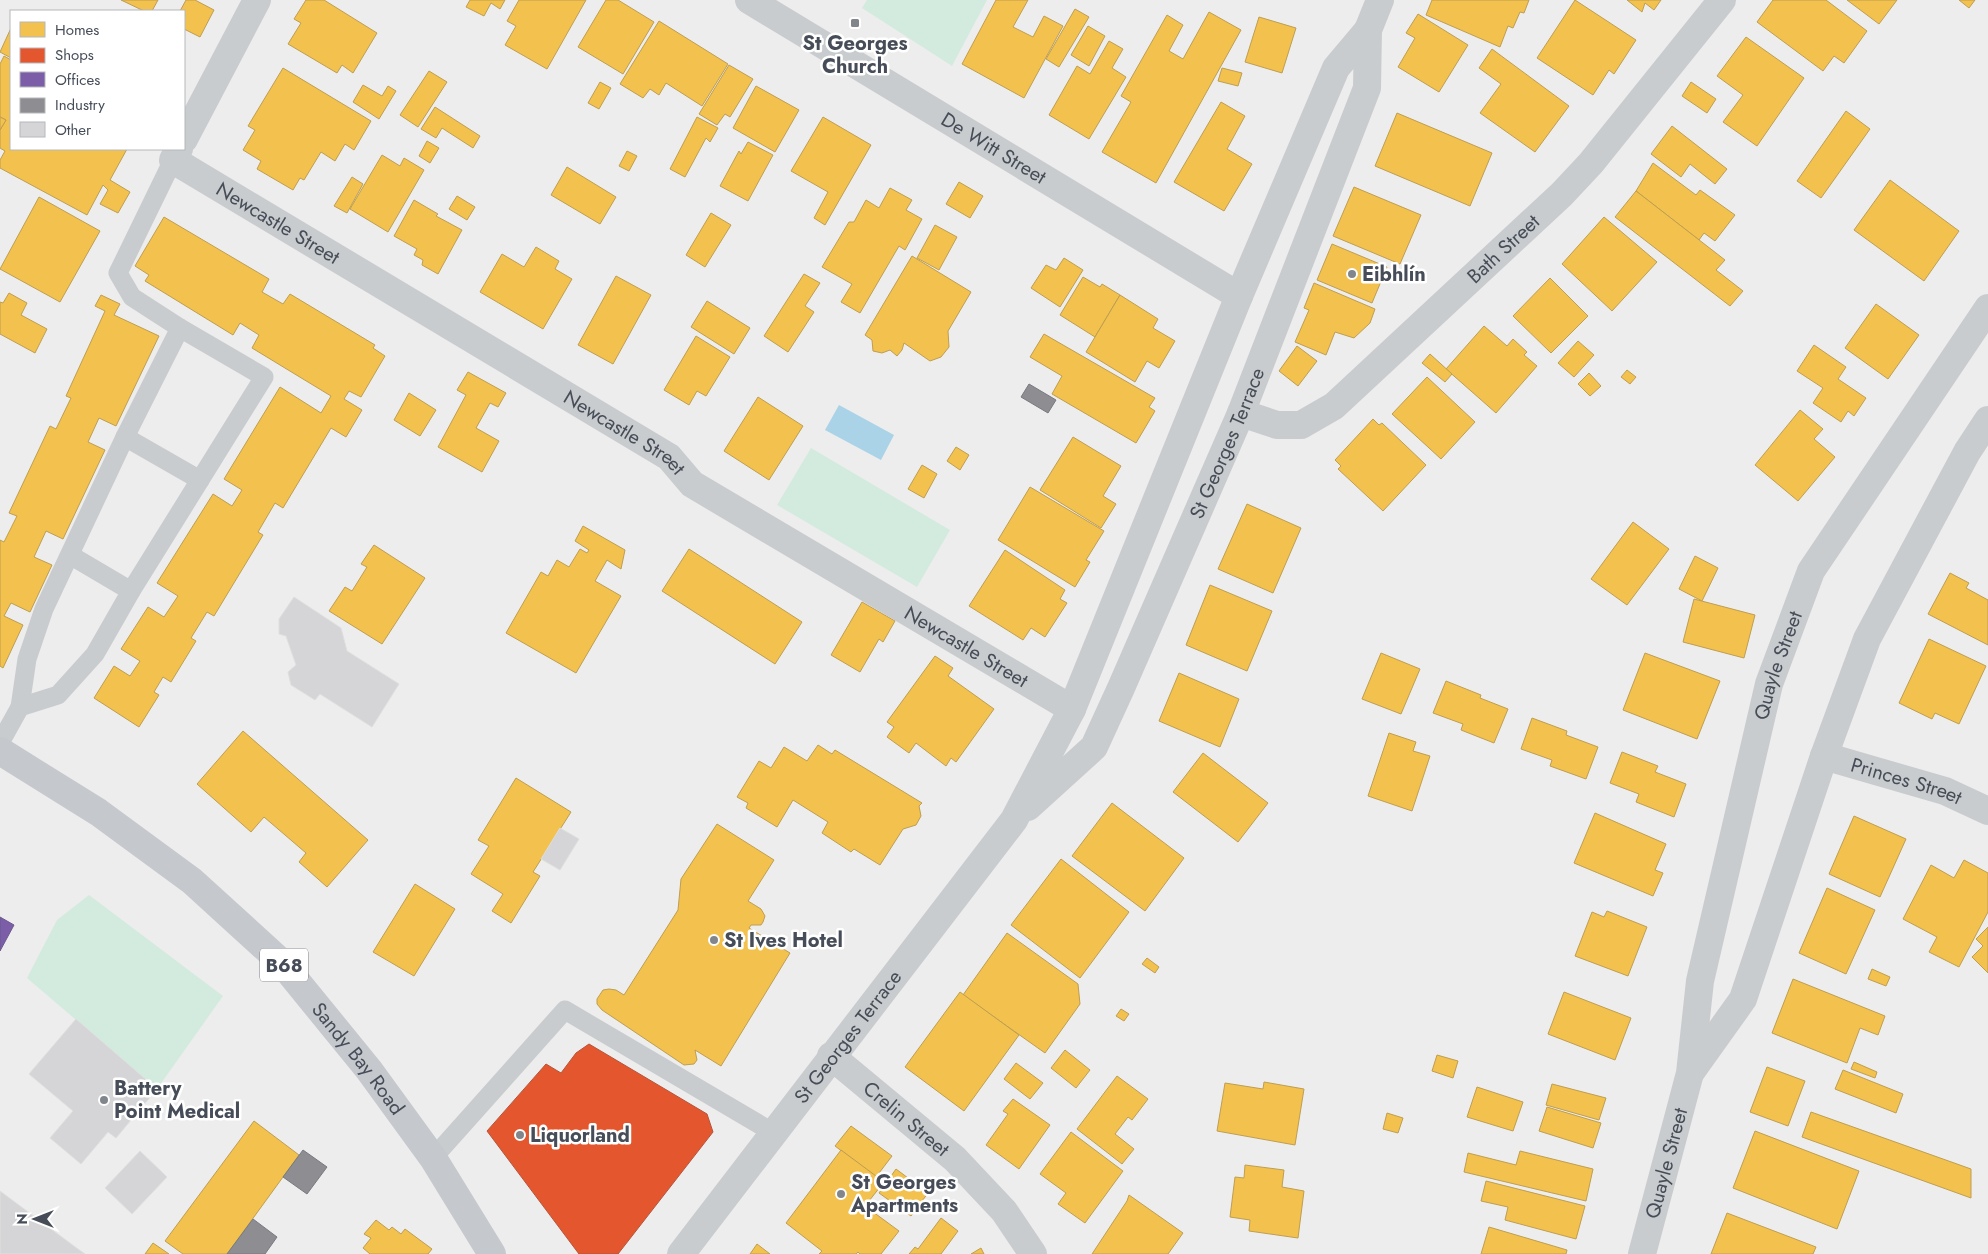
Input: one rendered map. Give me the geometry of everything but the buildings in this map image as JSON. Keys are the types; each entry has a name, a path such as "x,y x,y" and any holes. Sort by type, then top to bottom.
{"main road":[{"name":"Sandy Bay Road","path":"0,751 98,812 192,881 281,962 369,1070 433,1158 492,1254"}],"street":[{"path":"185,136 257,0"},
{"name":"De Witt Street","path":"749,0 1239,296"},
{"name":"St Georges Terrace","path":"1014,820 1072,709 1239,296 1336,68 1368,30 1380,0"},
{"name":"Bath Street","path":"1241,413 1277,425 1301,425 1334,406 1562,194 1591,163 1722,0"},
{"name":"St Georges Terrace","path":"682,1254 831,1056 1014,820 1094,747 1241,413 1367,88 1368,30"},
{"name":"Newcastle Street","path":"180,150 669,457 692,484 1072,709"},
{"name":"Quayle Street","path":"1642,1254 1690,1073 1700,981 1769,684 1811,571 1988,308"},
{"name":"Quayle Street","path":"1690,1073 1742,999 1824,756 1867,640 1967,452 1988,420"},
{"name":"Princes Street","path":"1824,756 1945,791 1988,811"},
{"name":"Crelin Street","path":"831,1056 955,1158 1004,1211 1033,1254"}],"lane":[{"path":"20,707 58,695 95,654 131,591 264,377 180,328 132,297 118,273 178,150"},
{"path":"0,743 20,707 27,659 44,609 180,328"},
{"path":"126,437 200,480"},
{"path":"70,556 131,591"},
{"path":"433,1158 565,1010 774,1133"}],"green space":[{"path":"867,0 987,0 952,66 862,8"},
{"path":"811,448 950,530 917,587 777,505"},
{"path":"89,895 223,996 157,1089 27,978 57,920"}],"water":[{"path":"839,405 894,435 881,460 825,430"}],"place":[{"name":"St Georges Church","path":"855,23"},
{"name":"Eibhlín","path":"1352,274"},
{"name":"St Ives Hotel","path":"714,940"},
{"name":"Battery Point Medical","path":"104,1100"},
{"name":"Liquorland","path":"520,1135"},
{"name":"St Georges Apartments","path":"841,1194"}]}
